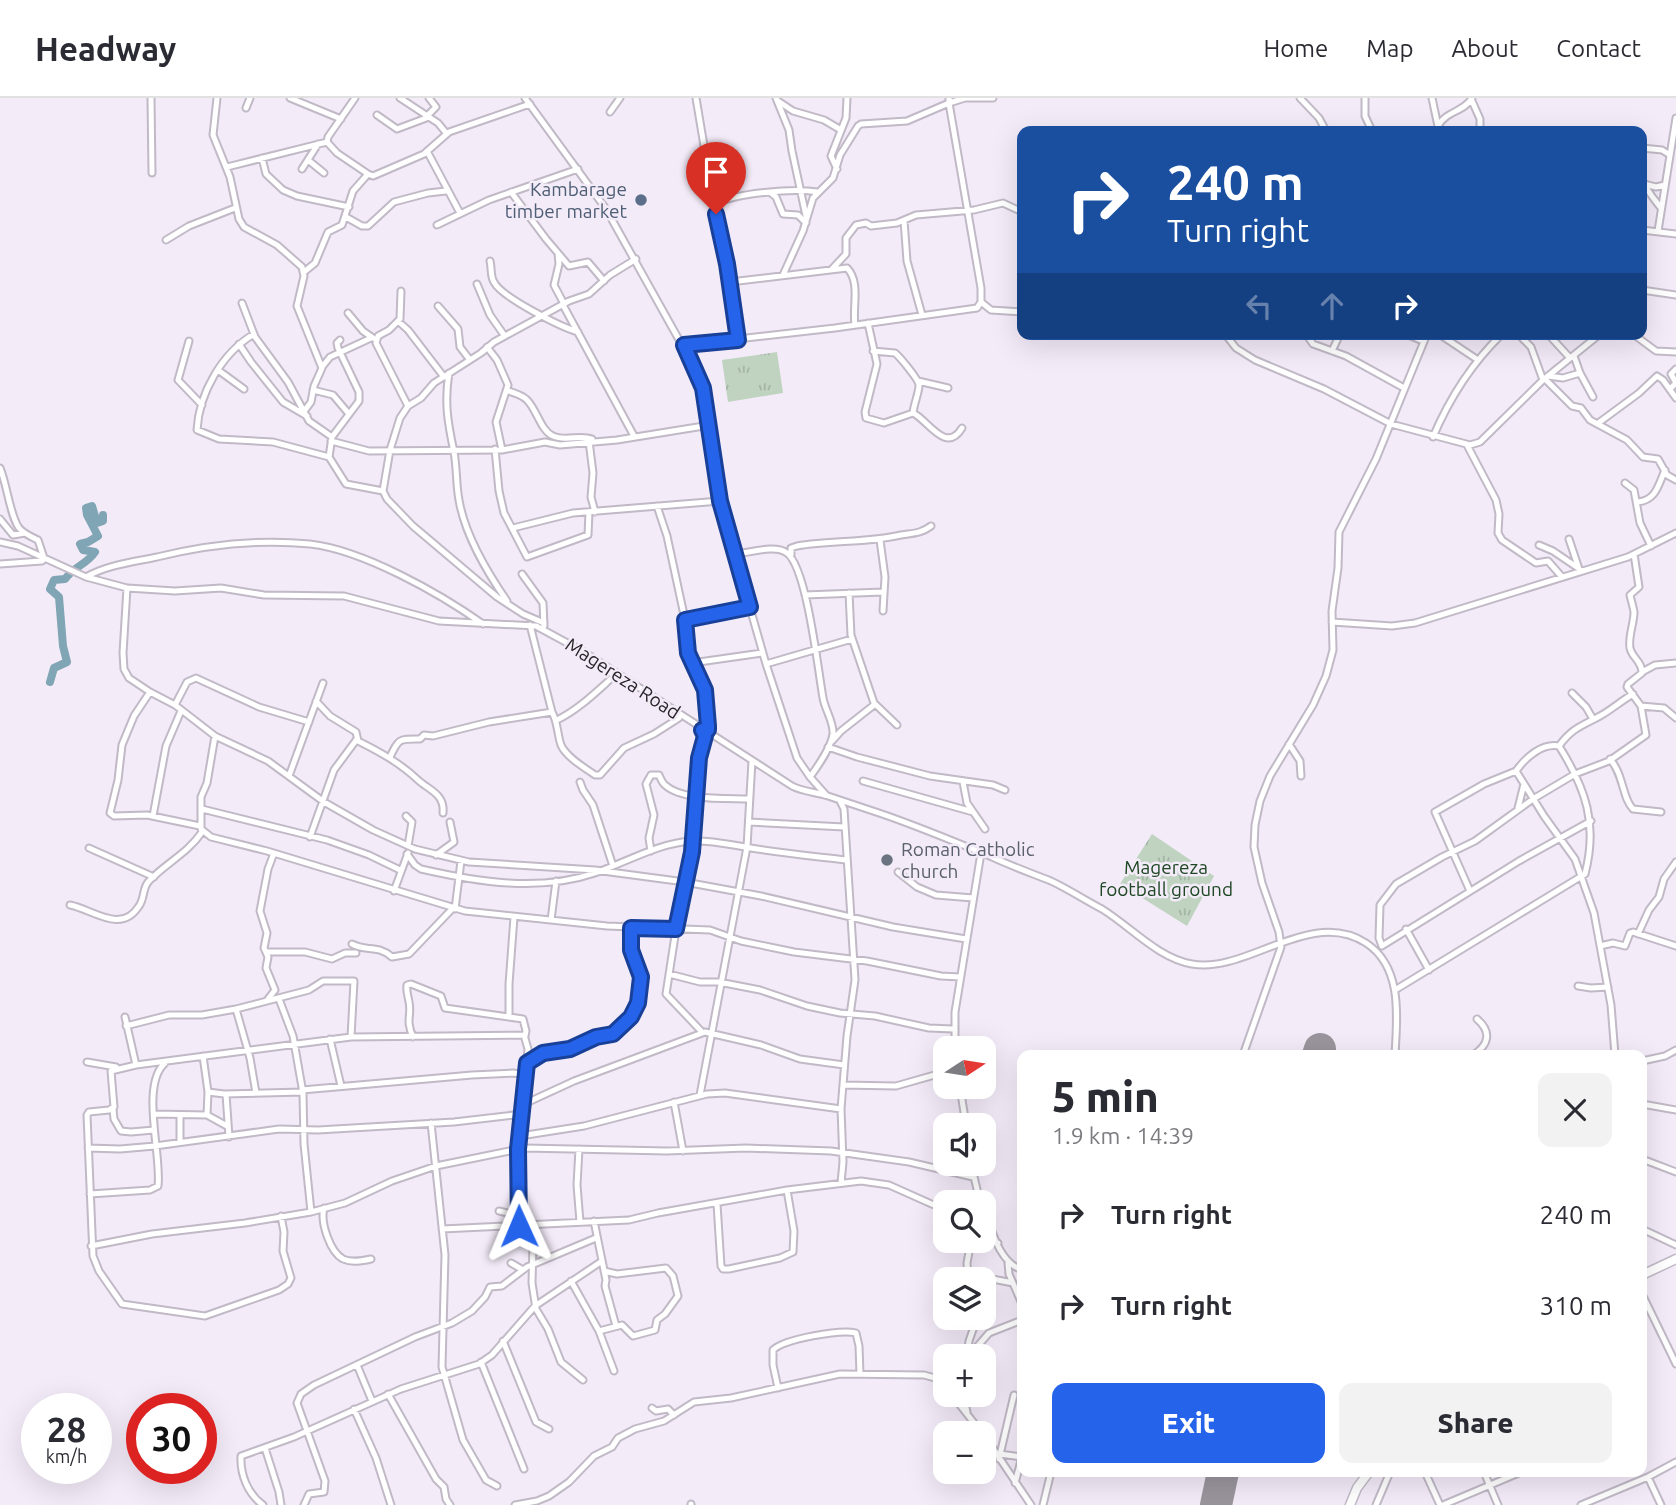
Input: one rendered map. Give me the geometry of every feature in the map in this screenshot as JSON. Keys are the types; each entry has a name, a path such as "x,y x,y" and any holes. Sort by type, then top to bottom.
{"highway":[{"path":"1647,1273 1676,1259"},
{"path":"1350,1505 1365,1477"}],"street":[{"path":"151,98 152,173"},
{"path":"217,98 213,133 228,167 235,208 244,227 277,245 298,263 304,272"},
{"path":"246,108 250,98"},
{"path":"290,98 341,119"},
{"path":"228,167 327,142 355,98"},
{"path":"400,98 439,124 447,134"},
{"path":"377,116 397,129 428,116 436,107 429,98"},
{"path":"525,98 606,209 684,345 703,388 720,501 765,664 797,758 826,795"},
{"path":"610,112 620,98"},
{"path":"696,98 738,340"},
{"path":"776,98 793,111 824,120 841,130"},
{"path":"776,98 789,130 806,221"},
{"path":"837,169 831,156 847,113 847,98"},
{"path":"783,275 817,192 833,178 843,151 861,124 907,121 949,100 993,98"},
{"path":"1300,98 1323,126"},
{"path":"1365,98 1365,116 1370,126"},
{"path":"1432,98 1438,126"},
{"path":"1440,126 1446,115 1472,99 1480,126"},
{"path":"684,345 973,310 981,302 981,288 949,100"},
{"path":"327,142 337,153 368,174 382,173 427,151 447,134 530,104"},
{"path":"1658,231 1676,118"},
{"path":"302,169 318,144"},
{"path":"1647,148 1662,150 1670,155"},
{"path":"427,151 460,214"},
{"path":"262,158 266,174 284,190 329,205 349,207"},
{"path":"308,160 324,173"},
{"path":"245,162 249,170"},
{"path":"437,225 511,192 578,169"},
{"path":"1667,173 1676,174"},
{"path":"322,367 297,306 304,272 315,263 328,232 342,225 353,191 368,174"},
{"path":"1647,186 1665,185"},
{"path":"1647,189 1662,208"},
{"path":"714,205 735,197 800,190 817,192"},
{"path":"346,216 366,226 394,202 446,191"},
{"path":"511,192 570,267 588,262 604,281"},
{"path":"771,193 776,197 783,214 798,215 806,221"},
{"path":"832,269 846,254 846,237 856,225 866,223 872,226 916,215 968,210 1003,202 1017,209"},
{"path":"166,240 189,226 235,208"},
{"path":"904,220 909,270 922,315"},
{"path":"1647,230 1675,234"},
{"path":"558,253 559,264 554,285 634,436"},
{"path":"544,626 509,605 413,526 387,499 383,491 390,450 400,418 408,406 421,398 434,383 505,335 589,293 610,275 636,259"},
{"path":"490,261 492,279 497,288 533,313 578,332"},
{"path":"730,282 847,268 851,271 855,297 855,325"},
{"path":"477,284 490,315 505,335"},
{"path":"1647,291 1676,295"},
{"path":"306,413 322,367 329,358 373,338 399,322 401,292"},
{"path":"981,302 991,310 1017,312"},
{"path":"242,303 254,334 288,382 313,424 331,439 369,451 502,450 545,442 560,445 710,425"},
{"path":"439,306 458,329 460,347 470,359"},
{"path":"348,313 373,338 408,406"},
{"path":"399,322 447,375 447,420 464,523 489,575 509,605"},
{"path":"868,323 877,366 866,417 884,423 913,413 919,415 941,436 955,436 962,428"},
{"path":"254,334 239,344 218,370 202,405 199,432 219,439 272,442 328,457 346,484 383,491"},
{"path":"328,457 331,439 358,405 359,397 339,353 337,344 340,340"},
{"path":"1230,340 1236,348 1255,360 1324,389 1391,424 1467,444 1480,442 1545,378 1593,340"},
{"path":"1310,340 1313,344 1354,360 1404,388"},
{"path":"1332,351 1337,340"},
{"path":"1447,340 1478,360"},
{"path":"1433,436 1455,391 1496,340"},
{"path":"1524,340 1531,347 1545,378 1564,400 1573,407 1581,408 1597,424 1627,440 1643,457 1658,458 1669,477 1676,480"},
{"path":"1554,340 1572,357 1593,397"},
{"path":"1641,340 1656,351 1676,352"},
{"path":"189,341 178,380 202,405"},
{"path":"1245,1050 1276,964 1281,942 1259,873 1254,841 1264,789 1313,705 1326,676 1333,650 1332,622 1339,532 1391,424 1423,341"},
{"path":"239,344 283,402 306,413"},
{"path":"487,347 507,382 507,390 496,422 502,450"},
{"path":"873,351 895,353 918,381 913,413"},
{"path":"1670,389 1676,383 1671,374 1676,369"},
{"path":"218,370 244,389"},
{"path":"1545,378 1563,378 1580,373"},
{"path":"1597,424 1639,393 1654,377 1659,377 1676,398"},
{"path":"918,381 948,388"},
{"path":"313,390 333,395 349,414"},
{"path":"507,390 528,401 550,435 562,438 582,436 592,441"},
{"path":"495,449 499,496 505,517 528,557 588,535 592,512 592,441"},
{"path":"1467,444 1496,500 1499,514 1498,533 1502,540 1536,563 1548,561 1562,577"},
{"path":"0,468 16,522 26,533 38,540 44,558 35,562 0,564"},
{"path":"1638,502 1648,500 1655,494 1664,470"},
{"path":"1625,483 1634,490 1640,523 1651,546"},
{"path":"513,528 564,514 720,501"},
{"path":"657,506 667,536 685,620 688,653 705,690 708,730 702,730 705,736 699,755 693,841 676,929 667,997 678,1005 702,1032"},
{"path":"0,519 13,535 26,533"},
{"path":"829,745 832,730 824,702 805,595 791,556 792,548 880,540 917,534 931,526"},
{"path":"1332,622 1405,625 1634,554 1675,535"},
{"path":"1569,539 1580,570"},
{"path":"880,540 884,573 883,611"},
{"name":"Magereza Road","path":"0,542 86,577 127,587 175,591 221,588 264,595 344,596 439,621 544,626 702,730 799,789 826,795 899,820 1053,882 1112,915 1161,951 1184,962 1203,965 1228,961 1281,942 1306,936 1337,934 1362,940 1377,951"},
{"path":"86,577 99,569 206,548 255,542 312,544 370,561 466,612 483,624"},
{"path":"1539,545 1553,551 1580,570"},
{"path":"735,554 778,549 791,556"},
{"path":"1634,554 1639,587 1630,595 1634,615 1630,641 1631,652 1639,659 1643,672"},
{"path":"522,574 543,603 544,626"},
{"path":"127,587 124,669 129,678 175,705 215,736 268,761 324,802 408,849 461,861 601,870 685,882 893,927 966,939"},
{"path":"805,595 883,592"},
{"path":"849,593 852,639 874,705 897,726"},
{"path":"685,620 750,607"},
{"path":"530,625 563,748 597,776 624,748 658,732 679,718 679,714"},
{"path":"765,664 852,639"},
{"path":"692,663 762,653"},
{"path":"1382,946 1378,925 1380,905 1400,881 1475,841 1533,799 1575,774 1610,759 1641,740 1646,734 1641,706 1627,688 1628,684 1655,665 1676,663"},
{"path":"556,720 570,713 613,677 612,670"},
{"path":"175,705 187,682 196,678 259,707 309,722"},
{"path":"289,776 323,683"},
{"path":"150,692 134,716 122,745 118,780 110,811 114,816 153,816 201,829 211,836 454,909 631,928 702,929 775,948 960,977"},
{"path":"1572,693 1593,719"},
{"path":"1470,891 1435,812 1484,784 1516,771 1533,753 1559,746 1570,733 1633,694"},
{"path":"310,837 334,770 357,739 356,732 330,716 316,701"},
{"path":"810,777 841,730 874,705"},
{"path":"1641,706 1664,708 1676,718"},
{"path":"153,816 166,746 181,711"},
{"path":"390,757 397,742 401,740 420,740 424,735 433,736 489,722 552,712"},
{"path":"70,905 106,918 119,919 130,916 142,903 146,885 182,855 201,829 201,797 208,780 215,736"},
{"path":"357,739 390,757 434,790 443,803 443,813"},
{"path":"1289,744 1300,761 1301,776"},
{"path":"829,745 857,757 930,776 993,785 1005,790"},
{"path":"1395,990 1580,878 1586,871 1591,821 1588,806 1575,774 1559,746"},
{"path":"1610,759 1623,782 1630,806 1642,812 1661,812"},
{"path":"700,1095 747,847 752,761"},
{"path":"1516,771 1574,859 1597,920 1614,1050"},
{"path":"650,851 649,838 654,816 646,784 649,776 659,775 666,786 676,792 749,799"},
{"path":"863,781 973,812"},
{"path":"580,782 593,804 613,866"},
{"path":"964,782 967,803 985,829"},
{"path":"1518,810 1524,784"},
{"path":"840,802 844,809 855,960 841,1109 841,1183"},
{"path":"202,809 327,840 400,870"},
{"path":"394,891 408,849 412,822 406,816"},
{"path":"1395,1050 1395,990 1391,973 1377,951 1406,929 1591,821"},
{"path":"436,855 454,842 450,822"},
{"path":"749,822 844,827"},
{"path":"408,849 417,867 494,883 556,881 601,870 650,851 693,841 723,842 846,860"},
{"path":"89,848 154,877"},
{"path":"267,1000 275,990 266,968 268,957 264,947 267,933 260,909 274,853"},
{"path":"954,1036 960,977 981,853"},
{"path":"352,944 379,948 392,957 407,955 454,909 461,861"},
{"path":"1638,934 1648,910 1659,897 1664,879 1676,862"},
{"path":"898,872 917,887 936,895 973,898"},
{"path":"551,920 556,881"},
{"path":"509,1017 513,917"},
{"path":"527,1063 543,1053 570,1049 596,1037 613,1034 631,1017 638,1003 641,977 631,950 631,928"},
{"path":"1406,929 1429,970"},
{"path":"1600,946 1613,943 1625,946 1630,933 1676,943"},
{"path":"266,952 304,952 332,959 345,953 356,953"},
{"path":"670,974 700,982 723,983 765,992 807,1006 929,1028 954,1029"},
{"path":"126,1026 169,1015 202,1015 236,1009 310,990 321,981 353,981 351,1037"},
{"path":"413,1037 407,1019 410,1003 406,989 410,984 440,996 445,1007 523,1018 528,1046 518,1149 519,1226"},
{"path":"1578,986 1608,987"},
{"path":"279,999 294,1043 303,1091 311,1212"},
{"path":"236,1009 256,1093"},
{"path":"125,1017 136,1065"},
{"path":"1477,1019 1484,1026 1488,1040 1480,1050"},
{"path":"524,1104 575,1081 702,1032 761,1045 800,1059 844,1065"},
{"path":"154,1130 121,1131 114,1119 110,1072 136,1065 351,1037 525,1036"},
{"path":"331,1040 341,1086"},
{"path":"1647,1060 1665,1056 1676,1050"},
{"path":"203,1056 208,1092 207,1115"},
{"path":"90,1194 118,1194 157,1187 159,1183 154,1114 158,1070 167,1061"},
{"path":"88,1062 119,1068"},
{"path":"208,1092 226,1094 303,1091 483,1074 526,1075"},
{"path":"843,1085 896,1086 933,1075"},
{"path":"520,1136 584,1125 700,1095 725,1093 841,1109"},
{"path":"226,1094 229,1137"},
{"path":"674,1102 683,1151"},
{"path":"1647,1105 1676,1110"},
{"path":"113,1109 88,1113 91,1246 99,1271 122,1304 208,1316 276,1292 288,1284 291,1278 282,1250 284,1232 281,1216"},
{"path":"154,1114 207,1115 227,1125"},
{"path":"88,1147 120,1149 278,1129 431,1123 522,1114"},
{"path":"180,1115 180,1142"},
{"path":"431,1123 446,1262 441,1357 463,1440 486,1480 497,1486"},
{"path":"91,1246 152,1234 311,1212 345,1203 393,1181 436,1166 518,1149 683,1151 746,1148 843,1153 909,1162 973,1177 977,1190"},
{"path":"579,1149 580,1222"},
{"path":"1647,1162 1676,1172"},
{"path":"442,1229 629,1220 787,1191 870,1181 884,1184 933,1205"},
{"path":"717,1204 721,1266 723,1269 729,1269 792,1253 794,1231 787,1191"},
{"path":"324,1208 323,1222 341,1258 354,1261 371,1259"},
{"path":"499,1211 518,1215 529,1226 533,1244 535,1306 560,1360 583,1380"},
{"path":"594,1221 605,1286 616,1326"},
{"path":"1647,1231 1676,1245"},
{"path":"304,1505 309,1494 324,1492 325,1481 297,1402 299,1396 314,1385 415,1337 443,1328 469,1313 484,1299 489,1288 502,1286 532,1265 596,1238"},
{"path":"996,1238 1017,1292"},
{"path":"263,1505 247,1486 242,1456 307,1431 388,1394 481,1362 492,1355 535,1306 602,1261"},
{"path":"1007,1263 1017,1268"},
{"path":"511,1264 523,1270"},
{"path":"599,1331 625,1326 633,1336 656,1330 658,1318 676,1300 677,1289 671,1272 665,1268 617,1275 604,1272"},
{"path":"571,1281 599,1331 614,1371"},
{"path":"996,1281 1013,1283"},
{"path":"1647,1304 1676,1364"},
{"path":"980,1344 992,1332 1017,1322"},
{"path":"778,1388 772,1350 780,1345 828,1333 856,1333 860,1374"},
{"path":"503,1341 536,1422 549,1429"},
{"path":"481,1362 524,1469"},
{"path":"357,1365 372,1401"},
{"path":"515,1505 545,1498 569,1482 594,1456 612,1447 618,1438 658,1424 697,1401 726,1399 835,1375 917,1375 933,1378"},
{"path":"388,1394 436,1479 444,1487 446,1500 450,1505"},
{"path":"999,1456 1014,1395"},
{"path":"961,1407 972,1421"},
{"path":"966,1407 968,1416"},
{"path":"652,1408 656,1411 668,1409 674,1415"},
{"path":"354,1409 376,1458 391,1505"},
{"path":"265,1448 281,1505"},
{"path":"996,1452 1031,1505"},
{"path":"999,1456 1017,1457"},
{"path":"1581,1505 1648,1477 1676,1462"},
{"path":"1015,1483 1017,1476"},
{"path":"1043,1505 1050,1477"},
{"path":"1376,1505 1388,1477"},
{"path":"1427,1477 1441,1505 1509,1477"},
{"path":"1486,1477 1499,1505"},
{"path":"1648,1477 1661,1505"}],"green space":[{"path":"777,352 783,393 728,402 722,360"},
{"name":"Magereza football ground","path":"1152,834 1214,876 1187,926 1120,884"}],"waterway":[{"path":"50,682 54,668 67,662 59,597 50,589 54,580 65,579 95,552 83,550 80,544 98,536 86,508 92,506 97,523 103,521 103,515"}],"runway":[{"path":"1216,1505 1222,1477"}],"place":[{"name":"Kambarage timber market","path":"641,200"},
{"name":"Roman Catholic church","path":"887,860"}],"route":[{"path":"519,1226 518,1149 527,1063 543,1053 570,1049 596,1037 616,1033 631,1017 639,1000 641,977 631,950 631,928 676,929 692,852 699,758 705,736 702,730 708,730 705,690 688,653 685,620 750,607 720,501 703,388 684,345 738,340 727,264 716,214"}]}
